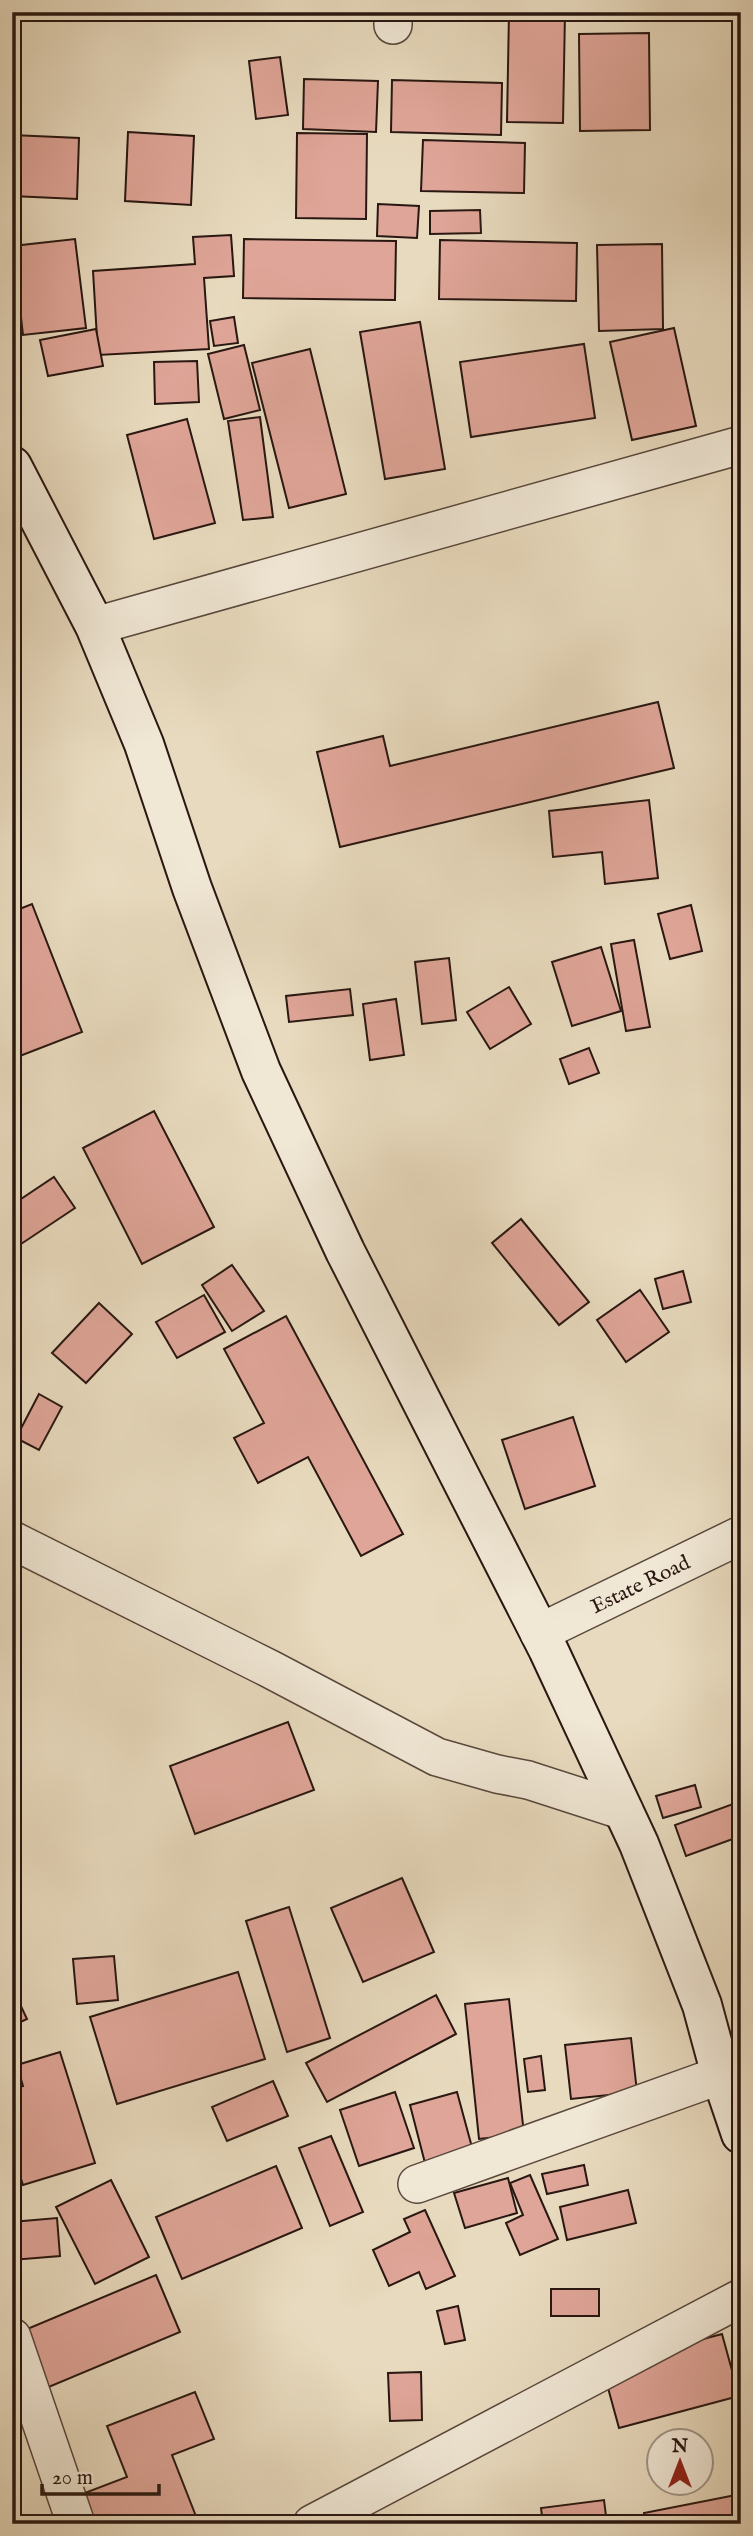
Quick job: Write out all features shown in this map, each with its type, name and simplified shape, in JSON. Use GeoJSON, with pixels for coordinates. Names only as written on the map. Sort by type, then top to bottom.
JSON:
{"type":"FeatureCollection","features":[{"type":"Feature","properties":{"kind":"street"},"geometry":{"type":"LineString","coordinates":[[95,626],[741,445]]}},
{"type":"Feature","properties":{"kind":"street"},"geometry":{"type":"LineString","coordinates":[[12,466],[95,626],[144,744],[192,888],[261,1071],[351,1263],[540,1633],[639,1844],[702,2005],[741,2134]]}},
{"type":"Feature","properties":{"kind":"street","name":"Estate Road"},"geometry":{"type":"LineString","coordinates":[[540,1633],[741,1535]]}},
{"type":"Feature","properties":{"kind":"street"},"geometry":{"type":"LineString","coordinates":[[12,1540],[270,1669],[437,1757],[528,1780],[624,1811]]}},
{"type":"Feature","properties":{"kind":"street"},"geometry":{"type":"LineString","coordinates":[[417,2184],[721,2075]]}},
{"type":"Feature","properties":{"kind":"street"},"geometry":{"type":"LineString","coordinates":[[312,2524],[741,2298]]}},
{"type":"Feature","properties":{"kind":"street"},"geometry":{"type":"LineString","coordinates":[[12,2337],[76,2524]]}},
{"type":"Feature","properties":{"kind":"building"},"geometry":{"type":"Polygon","coordinates":[[[509,12],[565,12],[563,123],[507,122],[509,12]]]}},
{"type":"Feature","properties":{"kind":"building"},"geometry":{"type":"Polygon","coordinates":[[[649,33],[650,130],[580,131],[579,34],[649,33]]]}},
{"type":"Feature","properties":{"kind":"building"},"geometry":{"type":"Polygon","coordinates":[[[280,57],[288,115],[256,119],[249,61],[280,57]]]}},
{"type":"Feature","properties":{"kind":"building"},"geometry":{"type":"Polygon","coordinates":[[[304,79],[378,81],[376,132],[303,129],[304,79]]]}},
{"type":"Feature","properties":{"kind":"building"},"geometry":{"type":"Polygon","coordinates":[[[392,80],[502,83],[501,135],[391,132],[392,80]]]}},
{"type":"Feature","properties":{"kind":"building"},"geometry":{"type":"Polygon","coordinates":[[[128,132],[194,136],[191,205],[125,201],[128,132]]]}},
{"type":"Feature","properties":{"kind":"building"},"geometry":{"type":"Polygon","coordinates":[[[297,133],[367,134],[366,219],[296,218],[297,133]]]}},
{"type":"Feature","properties":{"kind":"building"},"geometry":{"type":"Polygon","coordinates":[[[12,135],[79,138],[77,199],[12,196],[12,135]]]}},
{"type":"Feature","properties":{"kind":"building"},"geometry":{"type":"Polygon","coordinates":[[[423,140],[525,143],[524,193],[421,191],[423,140]]]}},
{"type":"Feature","properties":{"kind":"building"},"geometry":{"type":"Polygon","coordinates":[[[378,204],[419,206],[417,238],[377,236],[378,204]]]}},
{"type":"Feature","properties":{"kind":"building"},"geometry":{"type":"Polygon","coordinates":[[[480,210],[481,233],[430,234],[430,211],[480,210]]]}},
{"type":"Feature","properties":{"kind":"building"},"geometry":{"type":"Polygon","coordinates":[[[231,235],[234,276],[204,278],[209,349],[98,355],[93,271],[195,264],[193,237],[231,235]]]}},
{"type":"Feature","properties":{"kind":"building"},"geometry":{"type":"Polygon","coordinates":[[[75,239],[86,328],[23,335],[13,246],[75,239]]]}},
{"type":"Feature","properties":{"kind":"building"},"geometry":{"type":"Polygon","coordinates":[[[244,239],[396,241],[395,300],[243,298],[244,239]]]}},
{"type":"Feature","properties":{"kind":"building"},"geometry":{"type":"Polygon","coordinates":[[[440,240],[577,243],[576,301],[439,299],[440,240]]]}},
{"type":"Feature","properties":{"kind":"building"},"geometry":{"type":"Polygon","coordinates":[[[662,244],[663,329],[599,331],[597,245],[662,244]]]}},
{"type":"Feature","properties":{"kind":"building"},"geometry":{"type":"Polygon","coordinates":[[[234,317],[238,343],[214,346],[210,321],[234,317]]]}},
{"type":"Feature","properties":{"kind":"building"},"geometry":{"type":"Polygon","coordinates":[[[420,322],[445,469],[385,479],[360,332],[420,322]]]}},
{"type":"Feature","properties":{"kind":"building"},"geometry":{"type":"Polygon","coordinates":[[[674,328],[696,426],[632,440],[610,342],[674,328]]]}},
{"type":"Feature","properties":{"kind":"building"},"geometry":{"type":"Polygon","coordinates":[[[96,329],[103,366],[48,376],[40,340],[96,329]]]}},
{"type":"Feature","properties":{"kind":"building"},"geometry":{"type":"Polygon","coordinates":[[[584,344],[595,418],[471,437],[460,362],[584,344]]]}},
{"type":"Feature","properties":{"kind":"building"},"geometry":{"type":"Polygon","coordinates":[[[244,345],[260,410],[224,419],[208,354],[244,345]]]}},
{"type":"Feature","properties":{"kind":"building"},"geometry":{"type":"Polygon","coordinates":[[[310,349],[346,494],[289,508],[252,363],[310,349]]]}},
{"type":"Feature","properties":{"kind":"building"},"geometry":{"type":"Polygon","coordinates":[[[197,361],[199,402],[155,404],[154,362],[197,361]]]}},
{"type":"Feature","properties":{"kind":"building"},"geometry":{"type":"Polygon","coordinates":[[[260,417],[273,517],[243,520],[228,421],[260,417]]]}},
{"type":"Feature","properties":{"kind":"building"},"geometry":{"type":"Polygon","coordinates":[[[187,419],[215,523],[154,539],[127,435],[187,419]]]}},
{"type":"Feature","properties":{"kind":"building"},"geometry":{"type":"Polygon","coordinates":[[[658,702],[674,768],[340,847],[317,752],[383,736],[390,766],[658,702]]]}},
{"type":"Feature","properties":{"kind":"building"},"geometry":{"type":"Polygon","coordinates":[[[649,800],[658,878],[605,884],[602,852],[553,857],[549,811],[649,800]]]}},
{"type":"Feature","properties":{"kind":"building"},"geometry":{"type":"Polygon","coordinates":[[[32,904],[82,1032],[12,1059],[12,912],[32,904]]]}},
{"type":"Feature","properties":{"kind":"building"},"geometry":{"type":"Polygon","coordinates":[[[691,905],[702,951],[670,959],[658,914],[691,905]]]}},
{"type":"Feature","properties":{"kind":"building"},"geometry":{"type":"Polygon","coordinates":[[[634,940],[650,1027],[626,1031],[611,944],[634,940]]]}},
{"type":"Feature","properties":{"kind":"building"},"geometry":{"type":"Polygon","coordinates":[[[601,947],[621,1011],[572,1026],[552,962],[601,947]]]}},
{"type":"Feature","properties":{"kind":"building"},"geometry":{"type":"Polygon","coordinates":[[[449,958],[456,1020],[422,1024],[415,962],[449,958]]]}},
{"type":"Feature","properties":{"kind":"building"},"geometry":{"type":"Polygon","coordinates":[[[509,987],[531,1024],[490,1049],[467,1012],[509,987]]]}},
{"type":"Feature","properties":{"kind":"building"},"geometry":{"type":"Polygon","coordinates":[[[350,989],[353,1015],[289,1022],[286,996],[350,989]]]}},
{"type":"Feature","properties":{"kind":"building"},"geometry":{"type":"Polygon","coordinates":[[[396,999],[404,1055],[370,1060],[363,1004],[396,999]]]}},
{"type":"Feature","properties":{"kind":"building"},"geometry":{"type":"Polygon","coordinates":[[[589,1048],[599,1073],[569,1084],[560,1059],[589,1048]]]}},
{"type":"Feature","properties":{"kind":"building"},"geometry":{"type":"Polygon","coordinates":[[[154,1111],[214,1227],[142,1264],[83,1148],[154,1111]]]}},
{"type":"Feature","properties":{"kind":"building"},"geometry":{"type":"Polygon","coordinates":[[[54,1177],[75,1208],[12,1250],[12,1205],[54,1177]]]}},
{"type":"Feature","properties":{"kind":"building"},"geometry":{"type":"Polygon","coordinates":[[[521,1219],[589,1302],[559,1325],[492,1243],[521,1219]]]}},
{"type":"Feature","properties":{"kind":"building"},"geometry":{"type":"Polygon","coordinates":[[[232,1265],[264,1311],[232,1331],[202,1285],[232,1265]]]}},
{"type":"Feature","properties":{"kind":"building"},"geometry":{"type":"Polygon","coordinates":[[[683,1271],[691,1302],[663,1309],[655,1279],[683,1271]]]}},
{"type":"Feature","properties":{"kind":"building"},"geometry":{"type":"Polygon","coordinates":[[[640,1290],[669,1332],[626,1362],[597,1320],[640,1290]]]}},
{"type":"Feature","properties":{"kind":"building"},"geometry":{"type":"Polygon","coordinates":[[[204,1295],[225,1332],[177,1358],[156,1322],[204,1295]]]}},
{"type":"Feature","properties":{"kind":"building"},"geometry":{"type":"Polygon","coordinates":[[[99,1303],[132,1334],[86,1383],[52,1353],[99,1303]]]}},
{"type":"Feature","properties":{"kind":"building"},"geometry":{"type":"Polygon","coordinates":[[[286,1316],[403,1534],[361,1556],[308,1457],[258,1483],[234,1438],[264,1423],[224,1349],[286,1316]]]}},
{"type":"Feature","properties":{"kind":"building"},"geometry":{"type":"Polygon","coordinates":[[[39,1394],[62,1407],[39,1450],[16,1438],[39,1394]]]}},
{"type":"Feature","properties":{"kind":"building"},"geometry":{"type":"Polygon","coordinates":[[[573,1417],[595,1486],[525,1509],[502,1440],[573,1417]]]}},
{"type":"Feature","properties":{"kind":"building"},"geometry":{"type":"Polygon","coordinates":[[[288,1722],[314,1790],[195,1834],[170,1766],[288,1722]]]}},
{"type":"Feature","properties":{"kind":"building"},"geometry":{"type":"Polygon","coordinates":[[[695,1785],[701,1807],[663,1818],[656,1796],[695,1785]]]}},
{"type":"Feature","properties":{"kind":"building"},"geometry":{"type":"Polygon","coordinates":[[[733,1804],[741,1826],[741,1836],[686,1856],[675,1825],[733,1804]]]}},
{"type":"Feature","properties":{"kind":"building"},"geometry":{"type":"Polygon","coordinates":[[[402,1878],[434,1952],[363,1982],[331,1908],[402,1878]]]}},
{"type":"Feature","properties":{"kind":"building"},"geometry":{"type":"Polygon","coordinates":[[[289,1907],[330,2038],[287,2052],[246,1921],[289,1907]]]}},
{"type":"Feature","properties":{"kind":"building"},"geometry":{"type":"Polygon","coordinates":[[[114,1956],[118,2000],[77,2004],[73,1959],[114,1956]]]}},
{"type":"Feature","properties":{"kind":"building"},"geometry":{"type":"Polygon","coordinates":[[[238,1972],[265,2059],[117,2104],[90,2017],[238,1972]]]}},
{"type":"Feature","properties":{"kind":"building"},"geometry":{"type":"Polygon","coordinates":[[[12,1987],[27,2019],[12,2026],[12,1987]]]}},
{"type":"Feature","properties":{"kind":"building"},"geometry":{"type":"Polygon","coordinates":[[[436,1995],[456,2034],[327,2102],[306,2063],[436,1995]]]}},
{"type":"Feature","properties":{"kind":"building"},"geometry":{"type":"Polygon","coordinates":[[[509,1999],[524,2134],[479,2139],[465,2004],[509,1999]]]}},
{"type":"Feature","properties":{"kind":"building"},"geometry":{"type":"Polygon","coordinates":[[[631,2038],[637,2092],[571,2099],[565,2045],[631,2038]]]}},
{"type":"Feature","properties":{"kind":"building"},"geometry":{"type":"Polygon","coordinates":[[[60,2052],[95,2163],[23,2185],[12,2151],[12,2089],[23,2086],[17,2065],[60,2052]]]}},
{"type":"Feature","properties":{"kind":"building"},"geometry":{"type":"Polygon","coordinates":[[[541,2056],[545,2090],[528,2092],[524,2059],[541,2056]]]}},
{"type":"Feature","properties":{"kind":"building"},"geometry":{"type":"Polygon","coordinates":[[[273,2081],[288,2116],[227,2141],[212,2107],[273,2081]]]}},
{"type":"Feature","properties":{"kind":"building"},"geometry":{"type":"Polygon","coordinates":[[[395,2092],[414,2148],[359,2166],[340,2110],[395,2092]]]}},
{"type":"Feature","properties":{"kind":"building"},"geometry":{"type":"Polygon","coordinates":[[[457,2092],[473,2151],[425,2163],[410,2105],[457,2092]]]}},
{"type":"Feature","properties":{"kind":"building"},"geometry":{"type":"Polygon","coordinates":[[[331,2136],[363,2212],[330,2226],[299,2148],[331,2136]]]}},
{"type":"Feature","properties":{"kind":"building"},"geometry":{"type":"Polygon","coordinates":[[[584,2165],[588,2185],[547,2194],[542,2174],[584,2165]]]}},
{"type":"Feature","properties":{"kind":"building"},"geometry":{"type":"Polygon","coordinates":[[[276,2166],[302,2228],[182,2279],[156,2217],[276,2166]]]}},
{"type":"Feature","properties":{"kind":"building"},"geometry":{"type":"Polygon","coordinates":[[[530,2175],[558,2239],[520,2255],[506,2223],[523,2215],[510,2183],[530,2175]]]}},
{"type":"Feature","properties":{"kind":"building"},"geometry":{"type":"Polygon","coordinates":[[[508,2178],[517,2213],[465,2228],[454,2193],[508,2178]]]}},
{"type":"Feature","properties":{"kind":"building"},"geometry":{"type":"Polygon","coordinates":[[[111,2180],[149,2257],[95,2284],[56,2207],[111,2180]]]}},
{"type":"Feature","properties":{"kind":"building"},"geometry":{"type":"Polygon","coordinates":[[[628,2190],[636,2223],[567,2240],[560,2207],[628,2190]]]}},
{"type":"Feature","properties":{"kind":"building"},"geometry":{"type":"Polygon","coordinates":[[[425,2210],[455,2276],[426,2289],[419,2272],[389,2286],[373,2250],[410,2232],[404,2219],[425,2210]]]}},
{"type":"Feature","properties":{"kind":"building"},"geometry":{"type":"Polygon","coordinates":[[[57,2218],[60,2256],[12,2260],[12,2222],[57,2218]]]}},
{"type":"Feature","properties":{"kind":"building"},"geometry":{"type":"Polygon","coordinates":[[[156,2275],[180,2332],[44,2389],[20,2332],[156,2275]]]}},
{"type":"Feature","properties":{"kind":"building"},"geometry":{"type":"Polygon","coordinates":[[[551,2289],[599,2289],[599,2316],[551,2316],[551,2289]]]}},
{"type":"Feature","properties":{"kind":"building"},"geometry":{"type":"Polygon","coordinates":[[[458,2306],[465,2340],[445,2344],[437,2311],[458,2306]]]}},
{"type":"Feature","properties":{"kind":"building"},"geometry":{"type":"Polygon","coordinates":[[[722,2334],[739,2396],[619,2428],[602,2366],[722,2334]]]}},
{"type":"Feature","properties":{"kind":"building"},"geometry":{"type":"Polygon","coordinates":[[[421,2372],[422,2420],[390,2421],[388,2373],[421,2372]]]}},
{"type":"Feature","properties":{"kind":"building"},"geometry":{"type":"Polygon","coordinates":[[[195,2392],[214,2439],[172,2455],[199,2524],[94,2524],[82,2494],[127,2477],[107,2426],[195,2392]]]}},
{"type":"Feature","properties":{"kind":"building"},"geometry":{"type":"Polygon","coordinates":[[[741,2494],[741,2524],[646,2524],[644,2513],[741,2494]]]}},
{"type":"Feature","properties":{"kind":"building"},"geometry":{"type":"Polygon","coordinates":[[[604,2500],[607,2524],[543,2524],[541,2508],[604,2500]]]}}]}
